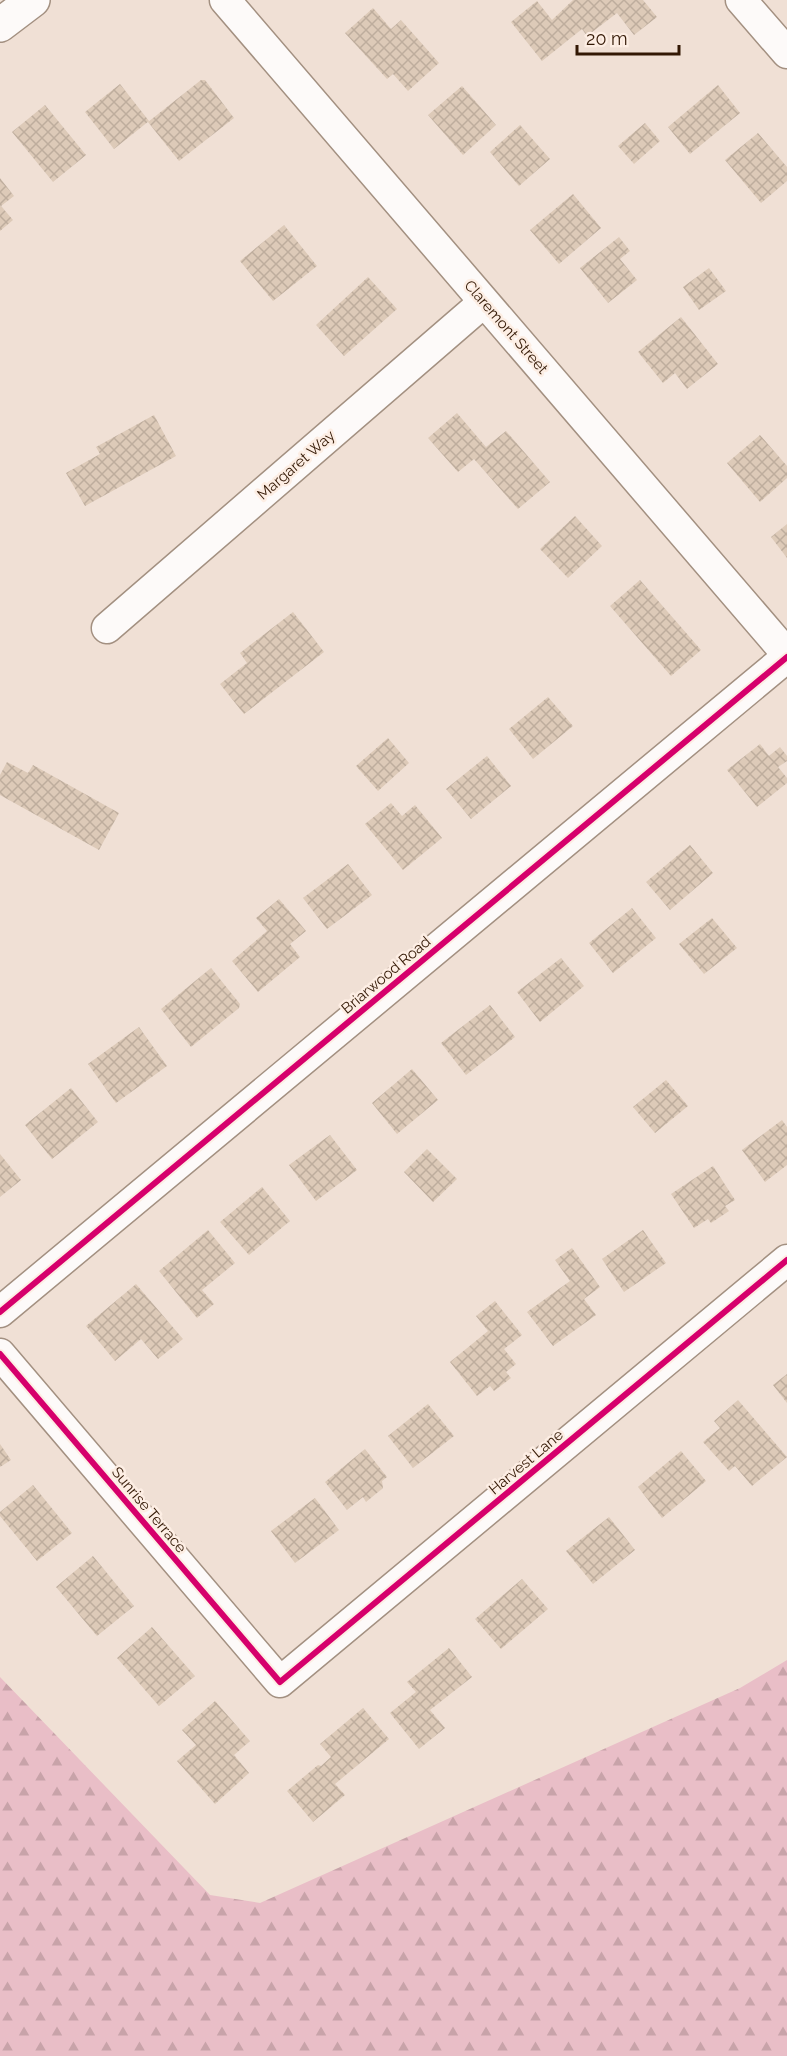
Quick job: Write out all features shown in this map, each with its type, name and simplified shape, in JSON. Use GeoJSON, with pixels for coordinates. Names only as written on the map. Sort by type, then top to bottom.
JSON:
{"type":"FeatureCollection","features":[{"type":"Feature","properties":{"kind":"main road"},"geometry":{"type":"LineString","coordinates":[[0,25],[33,0]]}},
{"type":"Feature","properties":{"kind":"street","name":"Claremont Street"},"geometry":{"type":"LineString","coordinates":[[225,0],[787,655]]}},
{"type":"Feature","properties":{"kind":"street"},"geometry":{"type":"LineString","coordinates":[[741,0],[787,53]]}},
{"type":"Feature","properties":{"kind":"street","name":"Margaret Way"},"geometry":{"type":"LineString","coordinates":[[107,628],[484,302]]}},
{"type":"Feature","properties":{"kind":"street","name":"Briarwood Road"},"geometry":{"type":"LineString","coordinates":[[0,1312],[787,655]]}},
{"type":"Feature","properties":{"kind":"street","name":"Harvest Lane"},"geometry":{"type":"LineString","coordinates":[[280,1682],[787,1260]]}},
{"type":"Feature","properties":{"kind":"street","name":"Sunrise Terrace"},"geometry":{"type":"LineString","coordinates":[[0,1354],[280,1682]]}},
{"type":"Feature","properties":{"kind":"green space"},"geometry":{"type":"Polygon","coordinates":[[[787,1660],[787,2056],[0,2056],[0,1677],[210,1895],[260,1903],[740,1688],[787,1660]]]}},
{"type":"Feature","properties":{"kind":"building"},"geometry":{"type":"Polygon","coordinates":[[[573,0],[643,0],[657,17],[634,35],[617,13],[587,36],[582,29],[542,61],[511,22],[537,1],[552,20],[573,0]]]}},
{"type":"Feature","properties":{"kind":"building"},"geometry":{"type":"Polygon","coordinates":[[[373,8],[391,29],[401,20],[439,63],[408,91],[393,74],[387,79],[345,33],[373,8]]]}},
{"type":"Feature","properties":{"kind":"building"},"geometry":{"type":"Polygon","coordinates":[[[201,80],[205,80],[234,118],[179,161],[148,122],[201,80]]]}},
{"type":"Feature","properties":{"kind":"building"},"geometry":{"type":"Polygon","coordinates":[[[120,84],[149,121],[114,149],[85,112],[120,84]]]}},
{"type":"Feature","properties":{"kind":"building"},"geometry":{"type":"Polygon","coordinates":[[[718,85],[740,113],[690,154],[668,127],[718,85]]]}},
{"type":"Feature","properties":{"kind":"building"},"geometry":{"type":"Polygon","coordinates":[[[462,86],[496,125],[463,155],[428,115],[462,86]]]}},
{"type":"Feature","properties":{"kind":"building"},"geometry":{"type":"Polygon","coordinates":[[[45,105],[86,155],[53,182],[12,132],[45,105]]]}},
{"type":"Feature","properties":{"kind":"building"},"geometry":{"type":"Polygon","coordinates":[[[645,123],[660,141],[634,164],[618,146],[645,123]]]}},
{"type":"Feature","properties":{"kind":"building"},"geometry":{"type":"Polygon","coordinates":[[[520,125],[550,159],[519,186],[490,152],[520,125]]]}},
{"type":"Feature","properties":{"kind":"building"},"geometry":{"type":"Polygon","coordinates":[[[758,133],[787,167],[787,181],[761,203],[725,160],[758,133]]]}},
{"type":"Feature","properties":{"kind":"building"},"geometry":{"type":"Polygon","coordinates":[[[0,178],[14,196],[1,206],[13,220],[0,231],[0,178]]]}},
{"type":"Feature","properties":{"kind":"building"},"geometry":{"type":"Polygon","coordinates":[[[573,194],[601,228],[559,264],[530,230],[573,194]]]}},
{"type":"Feature","properties":{"kind":"building"},"geometry":{"type":"Polygon","coordinates":[[[284,225],[317,266],[273,301],[240,261],[284,225]]]}},
{"type":"Feature","properties":{"kind":"building"},"geometry":{"type":"Polygon","coordinates":[[[619,237],[630,251],[620,259],[637,280],[608,303],[580,268],[619,237]]]}},
{"type":"Feature","properties":{"kind":"building"},"geometry":{"type":"Polygon","coordinates":[[[709,268],[726,291],[699,310],[683,287],[709,268]]]}},
{"type":"Feature","properties":{"kind":"building"},"geometry":{"type":"Polygon","coordinates":[[[368,277],[397,309],[344,356],[316,325],[368,277]]]}},
{"type":"Feature","properties":{"kind":"building"},"geometry":{"type":"Polygon","coordinates":[[[681,317],[718,364],[687,389],[675,373],[663,383],[638,352],[681,317]]]}},
{"type":"Feature","properties":{"kind":"building"},"geometry":{"type":"Polygon","coordinates":[[[457,413],[486,447],[506,431],[550,482],[518,509],[474,459],[458,472],[428,438],[457,413]]]}},
{"type":"Feature","properties":{"kind":"building"},"geometry":{"type":"Polygon","coordinates":[[[154,415],[176,456],[85,506],[66,473],[100,454],[96,447],[154,415]]]}},
{"type":"Feature","properties":{"kind":"building"},"geometry":{"type":"Polygon","coordinates":[[[760,435],[787,466],[787,478],[760,502],[727,463],[760,435]]]}},
{"type":"Feature","properties":{"kind":"building"},"geometry":{"type":"Polygon","coordinates":[[[575,516],[602,546],[568,578],[540,549],[575,516]]]}},
{"type":"Feature","properties":{"kind":"building"},"geometry":{"type":"Polygon","coordinates":[[[787,524],[787,558],[771,537],[787,524]]]}},
{"type":"Feature","properties":{"kind":"building"},"geometry":{"type":"Polygon","coordinates":[[[640,580],[701,650],[671,676],[610,606],[640,580]]]}},
{"type":"Feature","properties":{"kind":"building"},"geometry":{"type":"Polygon","coordinates":[[[293,612],[324,652],[244,714],[220,684],[247,663],[240,653],[293,612]]]}},
{"type":"Feature","properties":{"kind":"building"},"geometry":{"type":"Polygon","coordinates":[[[548,697],[573,726],[533,759],[509,729],[548,697]]]}},
{"type":"Feature","properties":{"kind":"building"},"geometry":{"type":"Polygon","coordinates":[[[388,738],[409,763],[378,791],[356,766],[388,738]]]}},
{"type":"Feature","properties":{"kind":"building"},"geometry":{"type":"Polygon","coordinates":[[[760,744],[769,756],[780,747],[787,756],[787,761],[778,767],[787,778],[787,783],[757,807],[727,770],[760,744]]]}},
{"type":"Feature","properties":{"kind":"building"},"geometry":{"type":"Polygon","coordinates":[[[487,756],[511,786],[471,819],[446,789],[487,756]]]}},
{"type":"Feature","properties":{"kind":"building"},"geometry":{"type":"Polygon","coordinates":[[[7,762],[28,773],[33,765],[119,813],[99,850],[0,795],[0,775],[7,762]]]}},
{"type":"Feature","properties":{"kind":"building"},"geometry":{"type":"Polygon","coordinates":[[[391,803],[402,816],[415,805],[442,838],[403,870],[365,824],[391,803]]]}},
{"type":"Feature","properties":{"kind":"building"},"geometry":{"type":"Polygon","coordinates":[[[690,845],[713,873],[670,910],[646,882],[690,845]]]}},
{"type":"Feature","properties":{"kind":"building"},"geometry":{"type":"Polygon","coordinates":[[[348,864],[372,895],[327,929],[303,898],[348,864]]]}},
{"type":"Feature","properties":{"kind":"building"},"geometry":{"type":"Polygon","coordinates":[[[279,899],[306,931],[290,944],[300,957],[258,992],[232,961],[267,931],[256,918],[279,899]]]}},
{"type":"Feature","properties":{"kind":"building"},"geometry":{"type":"Polygon","coordinates":[[[632,908],[656,938],[613,973],[589,943],[632,908]]]}},
{"type":"Feature","properties":{"kind":"building"},"geometry":{"type":"Polygon","coordinates":[[[712,918],[737,948],[704,974],[679,944],[712,918]]]}},
{"type":"Feature","properties":{"kind":"building"},"geometry":{"type":"Polygon","coordinates":[[[561,958],[584,986],[540,1022],[517,992],[561,958]]]}},
{"type":"Feature","properties":{"kind":"building"},"geometry":{"type":"Polygon","coordinates":[[[211,968],[240,1004],[239,1008],[191,1047],[161,1009],[211,968]]]}},
{"type":"Feature","properties":{"kind":"building"},"geometry":{"type":"Polygon","coordinates":[[[490,1005],[515,1037],[466,1075],[441,1043],[490,1005]]]}},
{"type":"Feature","properties":{"kind":"building"},"geometry":{"type":"Polygon","coordinates":[[[139,1027],[167,1066],[116,1103],[88,1064],[139,1027]]]}},
{"type":"Feature","properties":{"kind":"building"},"geometry":{"type":"Polygon","coordinates":[[[412,1069],[438,1100],[397,1134],[372,1103],[412,1069]]]}},
{"type":"Feature","properties":{"kind":"building"},"geometry":{"type":"Polygon","coordinates":[[[666,1080],[688,1106],[655,1133],[633,1107],[666,1080]]]}},
{"type":"Feature","properties":{"kind":"building"},"geometry":{"type":"Polygon","coordinates":[[[71,1088],[98,1122],[52,1159],[25,1125],[71,1088]]]}},
{"type":"Feature","properties":{"kind":"building"},"geometry":{"type":"Polygon","coordinates":[[[782,1120],[787,1127],[787,1165],[765,1182],[742,1150],[782,1120]]]}},
{"type":"Feature","properties":{"kind":"building"},"geometry":{"type":"Polygon","coordinates":[[[330,1135],[357,1170],[316,1201],[289,1165],[330,1135]]]}},
{"type":"Feature","properties":{"kind":"building"},"geometry":{"type":"Polygon","coordinates":[[[427,1149],[457,1179],[433,1202],[404,1172],[427,1149]]]}},
{"type":"Feature","properties":{"kind":"building"},"geometry":{"type":"Polygon","coordinates":[[[0,1154],[21,1180],[0,1197],[0,1154]]]}},
{"type":"Feature","properties":{"kind":"building"},"geometry":{"type":"Polygon","coordinates":[[[713,1166],[735,1200],[725,1206],[729,1211],[711,1223],[708,1219],[694,1228],[671,1194],[713,1166]]]}},
{"type":"Feature","properties":{"kind":"building"},"geometry":{"type":"Polygon","coordinates":[[[262,1187],[290,1221],[249,1255],[220,1222],[262,1187]]]}},
{"type":"Feature","properties":{"kind":"building"},"geometry":{"type":"Polygon","coordinates":[[[208,1230],[235,1263],[202,1290],[214,1304],[197,1318],[159,1271],[208,1230]]]}},
{"type":"Feature","properties":{"kind":"building"},"geometry":{"type":"Polygon","coordinates":[[[643,1230],[666,1263],[624,1292],[602,1259],[643,1230]]]}},
{"type":"Feature","properties":{"kind":"building"},"geometry":{"type":"Polygon","coordinates":[[[572,1248],[600,1287],[584,1299],[596,1315],[553,1346],[527,1312],[570,1281],[555,1260],[572,1248]]]}},
{"type":"Feature","properties":{"kind":"building"},"geometry":{"type":"Polygon","coordinates":[[[136,1284],[183,1339],[158,1359],[141,1339],[115,1361],[86,1326],[136,1284]]]}},
{"type":"Feature","properties":{"kind":"building"},"geometry":{"type":"Polygon","coordinates":[[[495,1301],[522,1335],[504,1349],[516,1364],[506,1372],[511,1378],[494,1391],[490,1386],[477,1396],[450,1362],[488,1331],[476,1316],[495,1301]]]}},
{"type":"Feature","properties":{"kind":"building"},"geometry":{"type":"Polygon","coordinates":[[[787,1374],[787,1403],[773,1385],[787,1374]]]}},
{"type":"Feature","properties":{"kind":"building"},"geometry":{"type":"Polygon","coordinates":[[[738,1400],[787,1457],[752,1486],[735,1466],[729,1471],[703,1442],[720,1428],[714,1421],[738,1400]]]}},
{"type":"Feature","properties":{"kind":"building"},"geometry":{"type":"Polygon","coordinates":[[[428,1404],[454,1436],[413,1468],[388,1436],[428,1404]]]}},
{"type":"Feature","properties":{"kind":"building"},"geometry":{"type":"Polygon","coordinates":[[[0,1444],[11,1460],[0,1467],[0,1444]]]}},
{"type":"Feature","properties":{"kind":"building"},"geometry":{"type":"Polygon","coordinates":[[[365,1449],[387,1477],[382,1481],[383,1488],[366,1502],[363,1497],[347,1510],[325,1482],[365,1449]]]}},
{"type":"Feature","properties":{"kind":"building"},"geometry":{"type":"Polygon","coordinates":[[[681,1451],[706,1481],[662,1518],[638,1487],[681,1451]]]}},
{"type":"Feature","properties":{"kind":"building"},"geometry":{"type":"Polygon","coordinates":[[[33,1485],[72,1533],[37,1561],[0,1516],[0,1512],[33,1485]]]}},
{"type":"Feature","properties":{"kind":"building"},"geometry":{"type":"Polygon","coordinates":[[[315,1498],[339,1530],[295,1563],[271,1531],[315,1498]]]}},
{"type":"Feature","properties":{"kind":"building"},"geometry":{"type":"Polygon","coordinates":[[[609,1517],[635,1550],[593,1584],[566,1551],[609,1517]]]}},
{"type":"Feature","properties":{"kind":"building"},"geometry":{"type":"Polygon","coordinates":[[[93,1556],[134,1606],[97,1636],[56,1587],[93,1556]]]}},
{"type":"Feature","properties":{"kind":"building"},"geometry":{"type":"Polygon","coordinates":[[[522,1579],[548,1609],[501,1649],[475,1619],[522,1579]]]}},
{"type":"Feature","properties":{"kind":"building"},"geometry":{"type":"Polygon","coordinates":[[[152,1627],[195,1676],[159,1706],[117,1658],[152,1627]]]}},
{"type":"Feature","properties":{"kind":"building"},"geometry":{"type":"Polygon","coordinates":[[[449,1648],[472,1677],[430,1710],[445,1728],[419,1749],[390,1713],[416,1692],[407,1682],[449,1648]]]}},
{"type":"Feature","properties":{"kind":"building"},"geometry":{"type":"Polygon","coordinates":[[[215,1701],[250,1741],[234,1755],[249,1773],[215,1804],[177,1761],[196,1745],[182,1730],[215,1701]]]}},
{"type":"Feature","properties":{"kind":"building"},"geometry":{"type":"Polygon","coordinates":[[[363,1708],[389,1739],[335,1784],[345,1795],[313,1822],[287,1791],[331,1757],[320,1744],[363,1708]]]}},
{"type":"Feature","properties":{"kind":"cycle path"},"geometry":{"type":"LineString","coordinates":[[0,1312],[787,657]]}},
{"type":"Feature","properties":{"kind":"cycle path"},"geometry":{"type":"LineString","coordinates":[[0,1354],[280,1682],[787,1260]]}}]}
